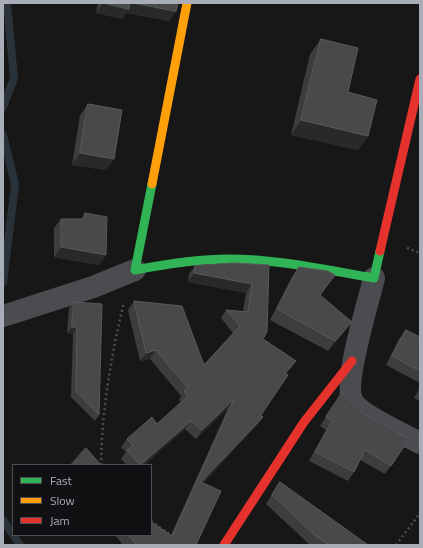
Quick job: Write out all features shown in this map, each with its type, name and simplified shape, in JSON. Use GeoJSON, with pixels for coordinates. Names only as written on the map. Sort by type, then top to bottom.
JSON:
{"type":"FeatureCollection","features":[{"type":"Feature","properties":{"kind":"street"},"geometry":{"type":"LineString","coordinates":[[135,270],[187,3]]}},
{"type":"Feature","properties":{"kind":"street"},"geometry":{"type":"LineString","coordinates":[[420,79],[374,278],[352,361],[349,388],[350,396],[358,407],[420,443]]}},
{"type":"Feature","properties":{"kind":"street"},"geometry":{"type":"LineString","coordinates":[[3,316],[93,287],[135,270],[169,264],[230,260],[285,264],[374,278]]}},
{"type":"Feature","properties":{"kind":"street"},"geometry":{"type":"LineString","coordinates":[[224,545],[304,422],[352,361]]}},
{"type":"Feature","properties":{"kind":"path"},"geometry":{"type":"LineString","coordinates":[[101,464],[102,421],[112,353],[125,296],[135,270]]}},
{"type":"Feature","properties":{"kind":"path"},"geometry":{"type":"LineString","coordinates":[[396,545],[420,513]]}},
{"type":"Feature","properties":{"kind":"path"},"geometry":{"type":"LineString","coordinates":[[152,522],[178,539]]}},
{"type":"Feature","properties":{"kind":"building"},"geometry":{"type":"Polygon","coordinates":[[[104,3],[130,3],[129,9],[104,3]]]}},
{"type":"Feature","properties":{"kind":"building"},"geometry":{"type":"Polygon","coordinates":[[[134,3],[178,3],[176,11],[134,3]]]}},
{"type":"Feature","properties":{"kind":"building"},"geometry":{"type":"Polygon","coordinates":[[[321,39],[358,48],[348,92],[377,100],[368,136],[301,120],[321,39]]]}},
{"type":"Feature","properties":{"kind":"building"},"geometry":{"type":"Polygon","coordinates":[[[88,104],[122,110],[114,159],[80,153],[88,104]]]}},
{"type":"Feature","properties":{"kind":"building"},"geometry":{"type":"Polygon","coordinates":[[[85,213],[107,217],[106,255],[61,247],[61,219],[84,219],[85,213]]]}},
{"type":"Feature","properties":{"kind":"building"},"geometry":{"type":"Polygon","coordinates":[[[235,263],[269,265],[267,332],[263,339],[296,361],[285,373],[288,375],[261,415],[263,417],[201,482],[221,491],[196,545],[138,545],[129,536],[152,536],[152,523],[172,536],[234,399],[202,430],[191,421],[141,464],[139,464],[127,450],[133,445],[127,439],[152,417],[157,424],[188,396],[184,391],[188,388],[156,350],[146,353],[134,301],[182,306],[204,365],[240,326],[226,310],[248,312],[252,284],[194,273],[195,266],[235,263]]]}},
{"type":"Feature","properties":{"kind":"building"},"geometry":{"type":"Polygon","coordinates":[[[299,267],[328,271],[335,275],[320,295],[352,322],[335,341],[277,309],[299,267]]]}},
{"type":"Feature","properties":{"kind":"building"},"geometry":{"type":"Polygon","coordinates":[[[74,302],[102,304],[99,415],[76,391],[77,328],[72,327],[74,302]]]}},
{"type":"Feature","properties":{"kind":"building"},"geometry":{"type":"Polygon","coordinates":[[[406,330],[420,337],[420,371],[392,356],[406,330]]]}},
{"type":"Feature","properties":{"kind":"building"},"geometry":{"type":"Polygon","coordinates":[[[342,393],[364,414],[409,439],[391,466],[365,450],[354,472],[315,452],[332,421],[326,417],[342,393]]]}},
{"type":"Feature","properties":{"kind":"building"},"geometry":{"type":"Polygon","coordinates":[[[86,448],[100,464],[72,464],[86,448]]]}},
{"type":"Feature","properties":{"kind":"building"},"geometry":{"type":"Polygon","coordinates":[[[280,482],[368,545],[330,545],[317,537],[272,495],[280,482]]]}},
{"type":"Feature","properties":{"kind":"waterway"},"geometry":{"type":"LineString","coordinates":[[3,107],[14,78],[7,3]]}},
{"type":"Feature","properties":{"kind":"waterway"},"geometry":{"type":"LineString","coordinates":[[3,135],[15,184],[3,283]]}},
{"type":"Feature","properties":{"kind":"waterway"},"geometry":{"type":"LineString","coordinates":[[3,520],[12,533]]}},
{"type":"Feature","properties":{"kind":"waterway"},"geometry":{"type":"LineString","coordinates":[[14,536],[20,545]]}},
{"type":"Feature","properties":{"kind":"traffic: fast"},"geometry":{"type":"LineString","coordinates":[[152,184],[135,270],[193,261],[247,259],[302,266],[374,278],[380,251]]}},
{"type":"Feature","properties":{"kind":"traffic: slow"},"geometry":{"type":"LineString","coordinates":[[152,184],[187,3]]}},
{"type":"Feature","properties":{"kind":"traffic: jam"},"geometry":{"type":"LineString","coordinates":[[380,251],[420,79]]}},
{"type":"Feature","properties":{"kind":"traffic: jam"},"geometry":{"type":"LineString","coordinates":[[224,545],[304,422],[352,361]]}}]}
